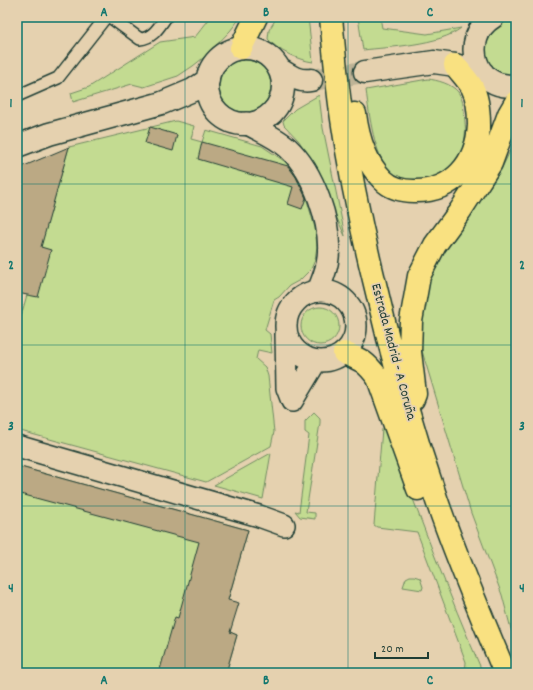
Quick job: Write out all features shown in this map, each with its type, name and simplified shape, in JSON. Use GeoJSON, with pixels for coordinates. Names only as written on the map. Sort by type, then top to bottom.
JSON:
{"type":"FeatureCollection","features":[{"type":"Feature","properties":{"kind":"highway"},"geometry":{"type":"LineString","coordinates":[[241,48],[256,17]]}},
{"type":"Feature","properties":{"kind":"highway","name":"Estrada Madrid - A Coruña"},"geometry":{"type":"LineString","coordinates":[[331,17],[334,57],[342,119],[357,209],[386,334],[408,413],[437,501],[472,593],[505,673]]}},
{"type":"Feature","properties":{"kind":"highway"},"geometry":{"type":"LineString","coordinates":[[334,57],[353,95],[357,130],[364,153],[374,170],[384,181],[394,187],[408,191],[423,192],[437,189],[450,182],[462,171],[471,159],[478,133],[479,114],[472,87],[444,63]]}},
{"type":"Feature","properties":{"kind":"highway"},"geometry":{"type":"LineString","coordinates":[[408,413],[415,394],[410,352],[410,320],[419,276],[435,245],[460,211],[491,163],[509,114],[516,102]]}},
{"type":"Feature","properties":{"kind":"highway"},"geometry":{"type":"LineString","coordinates":[[344,353],[358,358],[367,364],[378,378],[415,481],[455,584],[472,593]]}},
{"type":"Feature","properties":{"kind":"street"},"geometry":{"type":"LineString","coordinates":[[493,17],[480,29],[475,39],[473,51],[476,63],[483,73],[491,80],[501,85],[516,85]]}},
{"type":"Feature","properties":{"kind":"street"},"geometry":{"type":"LineString","coordinates":[[444,63],[475,39]]}},
{"type":"Feature","properties":{"kind":"street"},"geometry":{"type":"LineString","coordinates":[[279,69],[292,78],[308,80],[288,92],[273,112],[256,122],[235,122],[225,118],[217,111],[211,101],[208,91],[208,80],[212,68],[219,58],[230,51],[241,48],[253,48],[264,52],[273,60],[279,69],[283,80],[283,92],[279,103]]}},
{"type":"Feature","properties":{"kind":"street"},"geometry":{"type":"LineString","coordinates":[[365,72],[444,63],[483,73]]}},
{"type":"Feature","properties":{"kind":"street"},"geometry":{"type":"LineString","coordinates":[[17,146],[49,134],[162,103],[192,90],[208,80]]}},
{"type":"Feature","properties":{"kind":"street"},"geometry":{"type":"LineString","coordinates":[[162,103],[193,103],[217,111]]}},
{"type":"Feature","properties":{"kind":"street"},"geometry":{"type":"LineString","coordinates":[[246,123],[280,142],[288,149],[304,168],[320,201],[325,219],[328,245],[326,268],[318,291]]}},
{"type":"Feature","properties":{"kind":"street"},"geometry":{"type":"LineString","coordinates":[[286,332],[289,342],[296,352],[305,358],[316,361],[331,360],[344,353],[351,344],[355,334],[356,323],[348,303],[339,296],[329,292],[318,291],[307,293],[297,300],[290,309],[286,320],[286,332],[287,388],[292,401],[316,361]]}},
{"type":"Feature","properties":{"kind":"street"},"geometry":{"type":"LineString","coordinates":[[17,446],[259,516],[284,525]]}},
{"type":"Feature","properties":{"kind":"lane"},"geometry":{"type":"LineString","coordinates":[[17,96],[58,78],[106,17]]}},
{"type":"Feature","properties":{"kind":"lane"},"geometry":{"type":"LineString","coordinates":[[110,17],[140,39],[145,39],[153,34],[166,17]]}},
{"type":"Feature","properties":{"kind":"green space"},"geometry":{"type":"Polygon","coordinates":[[[211,17],[241,17],[207,55],[178,76],[144,87],[132,84],[73,102],[71,93],[89,87],[160,42],[195,37],[211,17]]]}},
{"type":"Feature","properties":{"kind":"green space"},"geometry":{"type":"Polygon","coordinates":[[[277,17],[308,17],[313,62],[289,54],[277,47],[268,39],[269,30],[277,17]]]}},
{"type":"Feature","properties":{"kind":"green space"},"geometry":{"type":"Polygon","coordinates":[[[358,17],[380,17],[382,28],[427,34],[461,28],[452,34],[428,42],[363,50],[358,17]]]}},
{"type":"Feature","properties":{"kind":"green space"},"geometry":{"type":"Polygon","coordinates":[[[505,22],[516,22],[516,78],[495,73],[485,58],[485,40],[496,26],[505,22]]]}},
{"type":"Feature","properties":{"kind":"green space"},"geometry":{"type":"Polygon","coordinates":[[[240,60],[250,60],[264,67],[271,81],[271,91],[264,105],[250,112],[240,112],[230,108],[223,101],[219,91],[219,81],[223,71],[230,64],[240,60]]]}},
{"type":"Feature","properties":{"kind":"green space"},"geometry":{"type":"Polygon","coordinates":[[[428,79],[440,81],[448,85],[455,89],[460,95],[465,122],[464,143],[461,153],[450,169],[442,175],[432,179],[413,180],[391,175],[376,145],[366,90],[428,79]]]}},
{"type":"Feature","properties":{"kind":"green space"},"geometry":{"type":"Polygon","coordinates":[[[319,95],[323,128],[345,236],[310,159],[299,141],[284,125],[283,121],[295,109],[319,95]]]}},
{"type":"Feature","properties":{"kind":"green space"},"geometry":{"type":"Polygon","coordinates":[[[176,121],[194,126],[191,139],[202,142],[206,130],[262,146],[293,167],[306,197],[315,228],[317,246],[315,260],[311,269],[300,280],[289,286],[279,297],[274,300],[265,330],[270,334],[272,353],[258,350],[256,359],[265,367],[268,376],[274,432],[271,446],[206,482],[17,430],[17,330],[69,147],[176,121]]]}},
{"type":"Feature","properties":{"kind":"green space"},"geometry":{"type":"Polygon","coordinates":[[[516,149],[516,638],[511,629],[502,595],[471,513],[419,341],[426,295],[433,265],[447,238],[480,201],[501,170],[510,151],[516,149]]]}},
{"type":"Feature","properties":{"kind":"green space"},"geometry":{"type":"Polygon","coordinates":[[[320,307],[330,310],[336,316],[339,326],[336,336],[330,342],[320,345],[310,342],[304,336],[301,326],[304,316],[310,310],[320,307]]]}},
{"type":"Feature","properties":{"kind":"green space"},"geometry":{"type":"Polygon","coordinates":[[[314,412],[320,418],[320,423],[306,512],[315,513],[315,519],[300,517],[295,511],[299,512],[309,435],[305,432],[305,421],[314,412]]]}},
{"type":"Feature","properties":{"kind":"green space"},"geometry":{"type":"Polygon","coordinates":[[[382,429],[388,430],[433,552],[483,673],[465,673],[466,662],[417,532],[377,527],[374,525],[382,429]]]}},
{"type":"Feature","properties":{"kind":"green space"},"geometry":{"type":"Polygon","coordinates":[[[271,453],[263,499],[214,485],[271,453]]]}},
{"type":"Feature","properties":{"kind":"green space"},"geometry":{"type":"Polygon","coordinates":[[[17,466],[248,530],[228,600],[230,632],[237,635],[226,673],[17,673],[17,466]]]}},
{"type":"Feature","properties":{"kind":"green space"},"geometry":{"type":"Polygon","coordinates":[[[410,576],[420,578],[423,587],[422,590],[403,587],[406,578],[410,576]]]}},
{"type":"Feature","properties":{"kind":"building"},"geometry":{"type":"Polygon","coordinates":[[[150,127],[177,135],[173,151],[145,143],[150,127]]]}},
{"type":"Feature","properties":{"kind":"building"},"geometry":{"type":"Polygon","coordinates":[[[202,142],[288,166],[296,177],[306,198],[302,209],[288,204],[293,187],[198,159],[202,142]]]}},
{"type":"Feature","properties":{"kind":"building"},"geometry":{"type":"Polygon","coordinates":[[[69,147],[41,247],[51,250],[38,297],[17,293],[17,169],[69,147]]]}},
{"type":"Feature","properties":{"kind":"building"},"geometry":{"type":"Polygon","coordinates":[[[17,466],[248,530],[228,600],[239,603],[230,632],[237,635],[226,673],[159,673],[175,617],[178,618],[199,542],[17,493],[17,466]]]}},
{"type":"Feature","properties":{"kind":"tunnel"},"geometry":{"type":"LineString","coordinates":[[311,80],[365,72]]}}]}
